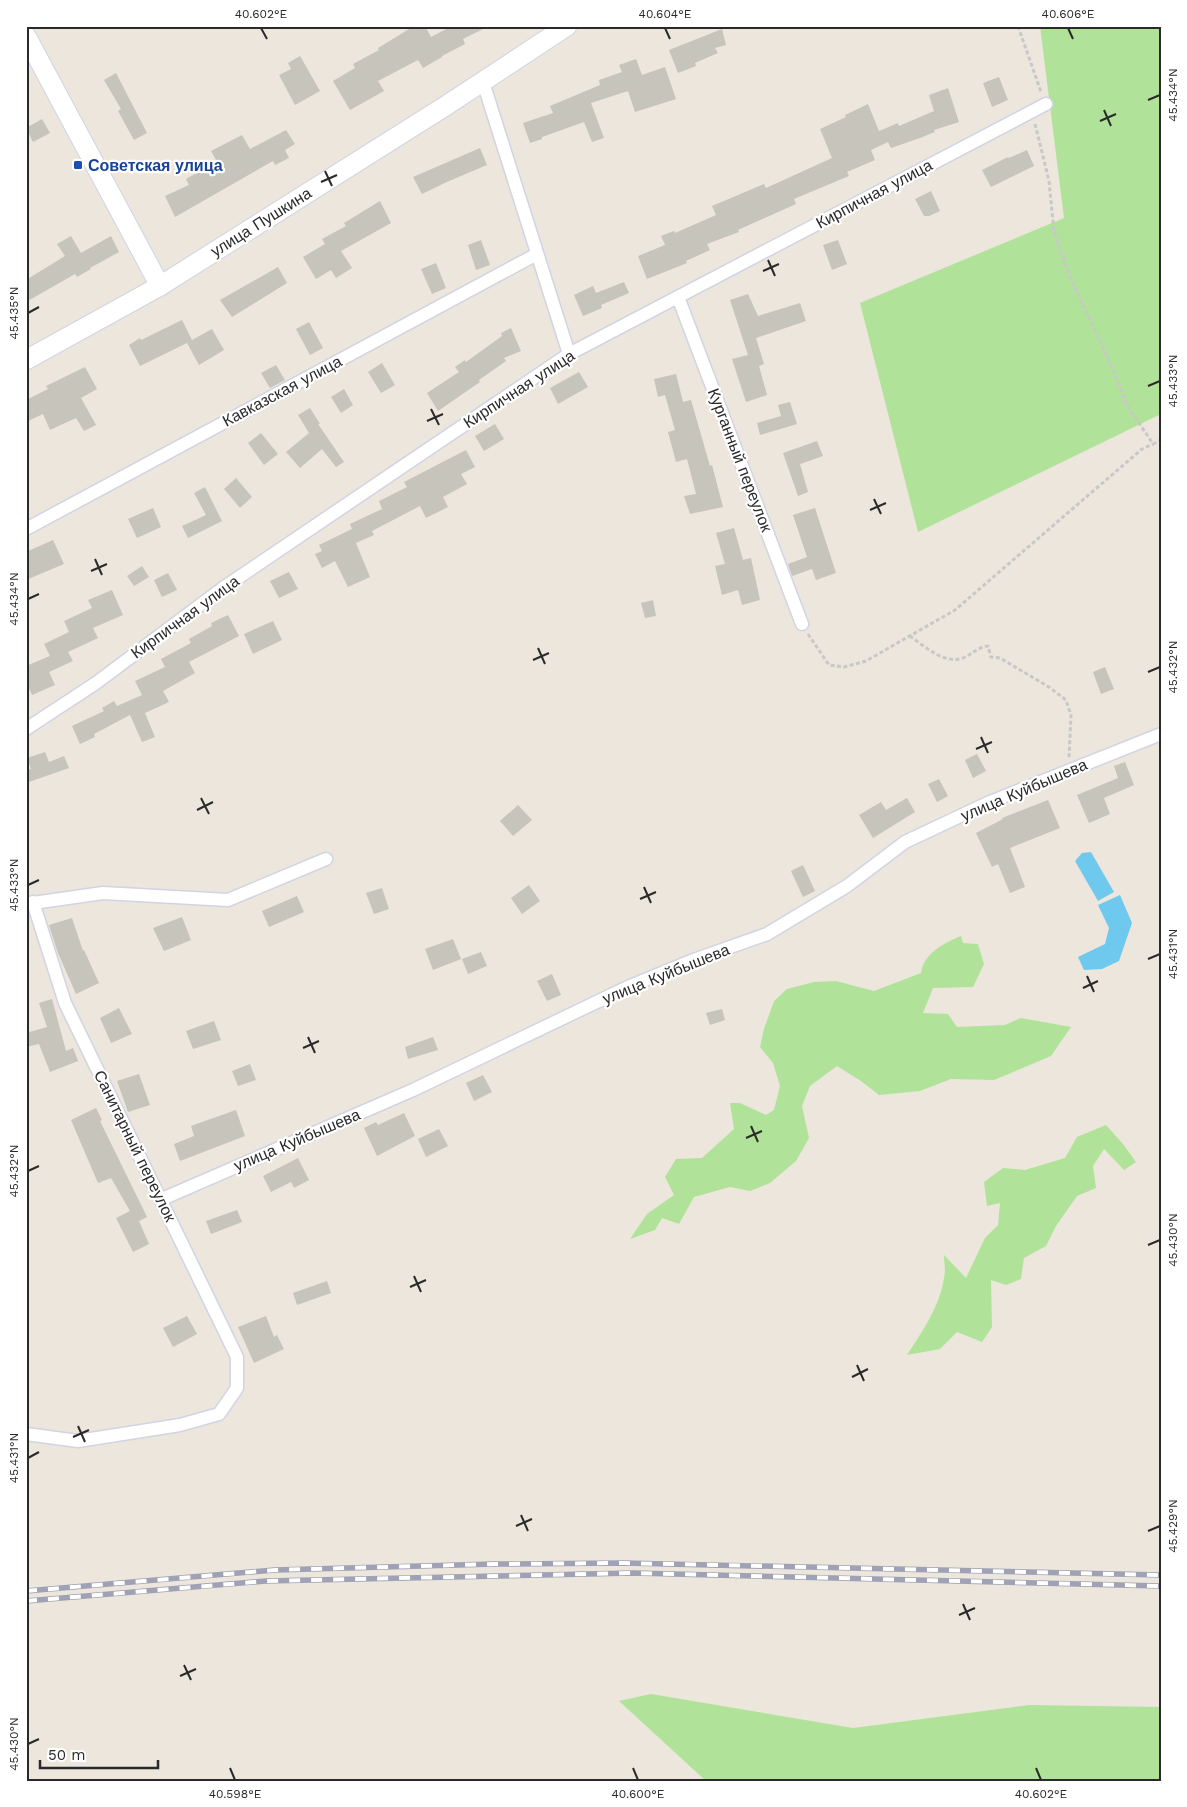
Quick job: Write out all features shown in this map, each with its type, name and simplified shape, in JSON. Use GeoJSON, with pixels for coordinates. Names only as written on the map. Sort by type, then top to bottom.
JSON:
{"type":"FeatureCollection","features":[{"type":"Feature","properties":{"kind":"main road","name":"улица Пушкина"},"geometry":{"type":"LineString","coordinates":[[26,360],[160,286],[483,82],[567,26]]}},
{"type":"Feature","properties":{"kind":"main road"},"geometry":{"type":"LineString","coordinates":[[26,36],[160,286]]}},
{"type":"Feature","properties":{"kind":"street"},"geometry":{"type":"LineString","coordinates":[[483,82],[570,354]]}},
{"type":"Feature","properties":{"kind":"street","name":"Кирпичная улица"},"geometry":{"type":"LineString","coordinates":[[26,729],[96,683],[223,588],[570,354],[1046,104]]}},
{"type":"Feature","properties":{"kind":"street","name":"Кавказская улица"},"geometry":{"type":"LineString","coordinates":[[26,529],[537,254]]}},
{"type":"Feature","properties":{"kind":"street","name":"Курганный переулок"},"geometry":{"type":"LineString","coordinates":[[678,297],[802,624]]}},
{"type":"Feature","properties":{"kind":"street","name":"улица Куйбышева"},"geometry":{"type":"LineString","coordinates":[[162,1200],[413,1090],[630,986],[691,961],[767,934],[847,886],[905,842],[990,802],[1161,734]]}},
{"type":"Feature","properties":{"kind":"street"},"geometry":{"type":"LineString","coordinates":[[30,903],[103,893],[228,900],[326,859]]}},
{"type":"Feature","properties":{"kind":"street","name":"Санитарный переулок"},"geometry":{"type":"LineString","coordinates":[[26,1434],[78,1441],[180,1425],[219,1414],[237,1388],[236,1357],[162,1200],[65,1003],[30,903]]}},
{"type":"Feature","properties":{"kind":"path"},"geometry":{"type":"LineString","coordinates":[[1018,26],[1046,104]]}},
{"type":"Feature","properties":{"kind":"path"},"geometry":{"type":"LineString","coordinates":[[1032,112],[1049,181],[1054,232],[1069,275],[1114,371],[1127,405],[1153,444]]}},
{"type":"Feature","properties":{"kind":"path"},"geometry":{"type":"LineString","coordinates":[[802,624],[829,665],[844,667],[866,661],[955,610],[1142,449],[1161,440]]}},
{"type":"Feature","properties":{"kind":"path"},"geometry":{"type":"LineString","coordinates":[[910,636],[944,658],[962,659],[982,647],[988,646],[992,657],[1000,658],[1066,700],[1071,715],[1068,772]]}},
{"type":"Feature","properties":{"kind":"green space"},"geometry":{"type":"Polygon","coordinates":[[[1040,26],[1161,26],[1161,414],[918,532],[860,303],[1064,218],[1040,26]]]}},
{"type":"Feature","properties":{"kind":"green space"},"geometry":{"type":"Polygon","coordinates":[[[961,936],[963,943],[978,944],[984,964],[973,987],[933,988],[923,1013],[948,1014],[957,1027],[1005,1025],[1021,1018],[1071,1027],[1051,1056],[994,1080],[951,1079],[920,1091],[879,1095],[837,1066],[810,1086],[802,1106],[809,1138],[796,1161],[770,1183],[750,1191],[730,1187],[694,1197],[679,1224],[662,1218],[655,1230],[630,1239],[647,1214],[674,1195],[665,1177],[676,1159],[702,1158],[734,1129],[730,1103],[740,1103],[766,1115],[774,1110],[780,1086],[773,1063],[760,1047],[774,1001],[787,989],[814,982],[836,981],[874,991],[921,973],[930,954],[961,936]]]}},
{"type":"Feature","properties":{"kind":"green space"},"geometry":{"type":"Polygon","coordinates":[[[1106,1125],[1136,1162],[1124,1170],[1104,1149],[1093,1166],[1096,1188],[1077,1196],[1056,1226],[1046,1246],[1024,1258],[1021,1279],[1006,1285],[991,1280],[992,1327],[982,1342],[957,1332],[940,1349],[907,1355],[930,1318],[939,1299],[945,1275],[944,1255],[966,1278],[985,1238],[998,1225],[1000,1203],[987,1206],[984,1182],[1003,1168],[1025,1170],[1065,1158],[1077,1137],[1106,1125]]]}},
{"type":"Feature","properties":{"kind":"green space"},"geometry":{"type":"Polygon","coordinates":[[[651,1694],[853,1728],[1029,1705],[1161,1707],[1161,1781],[706,1781],[619,1701],[651,1694]]]}},
{"type":"Feature","properties":{"kind":"water"},"geometry":{"type":"Polygon","coordinates":[[[1091,852],[1114,892],[1098,901],[1075,861],[1082,853],[1091,852]]]}},
{"type":"Feature","properties":{"kind":"water"},"geometry":{"type":"Polygon","coordinates":[[[1120,895],[1132,923],[1119,961],[1102,969],[1084,970],[1078,957],[1105,944],[1109,928],[1098,905],[1120,895]]]}},
{"type":"Feature","properties":{"kind":"building"},"geometry":{"type":"Polygon","coordinates":[[[414,26],[425,26],[431,37],[452,26],[489,26],[463,39],[465,44],[423,68],[418,60],[378,81],[384,91],[350,110],[333,81],[355,68],[353,64],[379,50],[378,48],[414,26]]]}},
{"type":"Feature","properties":{"kind":"building"},"geometry":{"type":"Polygon","coordinates":[[[722,29],[726,45],[715,48],[718,53],[695,63],[696,66],[678,73],[669,50],[722,29]]]}},
{"type":"Feature","properties":{"kind":"building"},"geometry":{"type":"Polygon","coordinates":[[[300,56],[320,91],[295,105],[279,75],[291,69],[288,63],[300,56]]]}},
{"type":"Feature","properties":{"kind":"building"},"geometry":{"type":"Polygon","coordinates":[[[636,59],[642,75],[665,67],[676,99],[635,112],[628,91],[591,103],[604,138],[592,142],[584,122],[530,143],[523,123],[553,113],[550,106],[600,85],[599,80],[622,72],[619,65],[636,59]]]}},
{"type":"Feature","properties":{"kind":"building"},"geometry":{"type":"Polygon","coordinates":[[[116,73],[147,133],[134,140],[118,111],[121,109],[104,80],[116,73]]]}},
{"type":"Feature","properties":{"kind":"building"},"geometry":{"type":"Polygon","coordinates":[[[999,77],[1008,100],[992,107],[983,83],[999,77]]]}},
{"type":"Feature","properties":{"kind":"building"},"geometry":{"type":"Polygon","coordinates":[[[948,88],[959,122],[891,148],[888,142],[871,150],[875,160],[847,172],[849,176],[794,199],[796,204],[738,230],[739,232],[707,244],[710,250],[686,261],[687,263],[647,279],[638,256],[665,245],[661,236],[674,231],[675,233],[716,215],[712,206],[764,184],[766,188],[832,158],[820,129],[868,104],[879,131],[898,123],[899,126],[934,111],[929,95],[948,88]]]}},
{"type":"Feature","properties":{"kind":"building"},"geometry":{"type":"Polygon","coordinates":[[[42,119],[50,133],[33,142],[26,128],[42,119]]]}},
{"type":"Feature","properties":{"kind":"building"},"geometry":{"type":"Polygon","coordinates":[[[286,130],[295,144],[285,150],[289,158],[275,165],[273,161],[175,217],[165,196],[189,185],[186,179],[217,162],[211,151],[242,135],[250,149],[286,130]]]}},
{"type":"Feature","properties":{"kind":"building"},"geometry":{"type":"Polygon","coordinates":[[[480,148],[487,165],[422,194],[413,177],[480,148]]]}},
{"type":"Feature","properties":{"kind":"building"},"geometry":{"type":"Polygon","coordinates":[[[1027,150],[1034,166],[991,187],[982,170],[1027,150]]]}},
{"type":"Feature","properties":{"kind":"building"},"geometry":{"type":"Polygon","coordinates":[[[931,191],[940,211],[924,216],[915,199],[931,191]]]}},
{"type":"Feature","properties":{"kind":"building"},"geometry":{"type":"Polygon","coordinates":[[[380,201],[391,223],[341,251],[352,268],[336,278],[331,270],[316,279],[303,257],[325,244],[322,239],[346,226],[344,223],[380,201]]]}},
{"type":"Feature","properties":{"kind":"building"},"geometry":{"type":"Polygon","coordinates":[[[71,236],[81,253],[111,236],[119,252],[77,277],[75,274],[26,302],[26,280],[65,256],[57,244],[71,236]]]}},
{"type":"Feature","properties":{"kind":"building"},"geometry":{"type":"Polygon","coordinates":[[[481,240],[490,265],[476,270],[468,245],[481,240]]]}},
{"type":"Feature","properties":{"kind":"building"},"geometry":{"type":"Polygon","coordinates":[[[838,240],[847,264],[832,270],[823,245],[838,240]]]}},
{"type":"Feature","properties":{"kind":"building"},"geometry":{"type":"Polygon","coordinates":[[[436,263],[446,288],[432,294],[421,269],[436,263]]]}},
{"type":"Feature","properties":{"kind":"building"},"geometry":{"type":"Polygon","coordinates":[[[278,267],[287,283],[232,317],[220,300],[278,267]]]}},
{"type":"Feature","properties":{"kind":"building"},"geometry":{"type":"Polygon","coordinates":[[[624,282],[629,293],[601,305],[602,308],[583,316],[574,295],[593,286],[596,293],[624,282]]]}},
{"type":"Feature","properties":{"kind":"building"},"geometry":{"type":"Polygon","coordinates":[[[748,294],[758,316],[800,303],[806,321],[756,338],[764,364],[759,366],[767,395],[746,402],[732,359],[748,355],[730,300],[748,294]]]}},
{"type":"Feature","properties":{"kind":"building"},"geometry":{"type":"Polygon","coordinates":[[[182,320],[192,340],[212,329],[224,350],[199,365],[187,343],[140,366],[129,345],[140,338],[141,340],[182,320]]]}},
{"type":"Feature","properties":{"kind":"building"},"geometry":{"type":"Polygon","coordinates":[[[309,322],[323,348],[310,355],[296,329],[309,322]]]}},
{"type":"Feature","properties":{"kind":"building"},"geometry":{"type":"Polygon","coordinates":[[[511,328],[521,351],[504,358],[506,361],[479,380],[480,382],[438,411],[427,393],[459,372],[455,367],[465,360],[466,362],[502,336],[501,333],[511,328]]]}},
{"type":"Feature","properties":{"kind":"building"},"geometry":{"type":"Polygon","coordinates":[[[382,363],[395,385],[381,393],[368,372],[382,363]]]}},
{"type":"Feature","properties":{"kind":"building"},"geometry":{"type":"Polygon","coordinates":[[[276,365],[285,380],[270,388],[261,373],[276,365]]]}},
{"type":"Feature","properties":{"kind":"building"},"geometry":{"type":"Polygon","coordinates":[[[85,367],[97,389],[81,398],[96,425],[84,431],[76,418],[50,430],[43,414],[26,422],[26,400],[48,389],[46,386],[85,367]]]}},
{"type":"Feature","properties":{"kind":"building"},"geometry":{"type":"Polygon","coordinates":[[[579,372],[588,387],[558,404],[550,388],[579,372]]]}},
{"type":"Feature","properties":{"kind":"building"},"geometry":{"type":"Polygon","coordinates":[[[676,374],[683,402],[691,400],[723,507],[690,514],[684,496],[696,494],[687,459],[676,462],[668,432],[675,430],[665,395],[658,397],[654,379],[676,374]]]}},
{"type":"Feature","properties":{"kind":"building"},"geometry":{"type":"Polygon","coordinates":[[[344,389],[353,405],[341,413],[331,397],[344,389]]]}},
{"type":"Feature","properties":{"kind":"building"},"geometry":{"type":"Polygon","coordinates":[[[790,402],[797,424],[760,435],[757,423],[781,416],[778,405],[790,402]]]}},
{"type":"Feature","properties":{"kind":"building"},"geometry":{"type":"Polygon","coordinates":[[[310,408],[320,424],[318,424],[344,462],[336,467],[322,449],[300,468],[286,452],[309,433],[298,415],[310,408]]]}},
{"type":"Feature","properties":{"kind":"building"},"geometry":{"type":"Polygon","coordinates":[[[495,424],[504,439],[484,451],[475,436],[495,424]]]}},
{"type":"Feature","properties":{"kind":"building"},"geometry":{"type":"Polygon","coordinates":[[[261,433],[278,454],[264,465],[248,443],[261,433]]]}},
{"type":"Feature","properties":{"kind":"building"},"geometry":{"type":"Polygon","coordinates":[[[817,441],[823,456],[800,464],[808,492],[798,496],[783,453],[817,441]]]}},
{"type":"Feature","properties":{"kind":"building"},"geometry":{"type":"Polygon","coordinates":[[[466,450],[475,467],[461,474],[467,484],[443,497],[448,507],[426,518],[420,506],[372,531],[374,535],[356,543],[370,577],[348,587],[335,561],[322,568],[315,554],[322,551],[319,545],[352,529],[350,524],[382,509],[379,501],[407,487],[404,482],[466,450]]]}},
{"type":"Feature","properties":{"kind":"building"},"geometry":{"type":"Polygon","coordinates":[[[236,478],[252,497],[240,508],[224,489],[236,478]]]}},
{"type":"Feature","properties":{"kind":"building"},"geometry":{"type":"Polygon","coordinates":[[[205,487],[222,521],[188,538],[182,526],[206,515],[194,493],[205,487]]]}},
{"type":"Feature","properties":{"kind":"building"},"geometry":{"type":"Polygon","coordinates":[[[153,508],[161,527],[137,538],[128,519],[153,508]]]}},
{"type":"Feature","properties":{"kind":"building"},"geometry":{"type":"Polygon","coordinates":[[[815,508],[836,573],[816,580],[812,569],[792,576],[788,564],[807,557],[793,515],[815,508]]]}},
{"type":"Feature","properties":{"kind":"building"},"geometry":{"type":"Polygon","coordinates":[[[734,528],[743,560],[751,558],[760,600],[742,605],[738,590],[722,595],[715,566],[725,564],[716,533],[734,528]]]}},
{"type":"Feature","properties":{"kind":"building"},"geometry":{"type":"Polygon","coordinates":[[[53,540],[64,564],[26,580],[26,552],[53,540]]]}},
{"type":"Feature","properties":{"kind":"building"},"geometry":{"type":"Polygon","coordinates":[[[142,566],[149,577],[134,586],[127,576],[142,566]]]}},
{"type":"Feature","properties":{"kind":"building"},"geometry":{"type":"Polygon","coordinates":[[[289,572],[298,589],[279,598],[270,581],[289,572]]]}},
{"type":"Feature","properties":{"kind":"building"},"geometry":{"type":"Polygon","coordinates":[[[168,573],[177,590],[162,597],[154,580],[168,573]]]}},
{"type":"Feature","properties":{"kind":"building"},"geometry":{"type":"Polygon","coordinates":[[[112,590],[123,615],[93,628],[98,638],[68,652],[73,661],[49,672],[55,685],[32,695],[26,681],[26,666],[50,656],[44,644],[69,632],[64,621],[92,608],[88,600],[112,590]]]}},
{"type":"Feature","properties":{"kind":"building"},"geometry":{"type":"Polygon","coordinates":[[[653,600],[656,616],[645,618],[641,603],[653,600]]]}},
{"type":"Feature","properties":{"kind":"building"},"geometry":{"type":"Polygon","coordinates":[[[228,615],[239,636],[189,662],[195,673],[163,691],[169,702],[145,713],[155,737],[142,742],[130,715],[94,734],[95,737],[80,744],[72,726],[104,711],[102,708],[114,701],[117,706],[142,695],[135,681],[165,667],[161,659],[191,643],[189,639],[212,626],[211,623],[228,615]]]}},
{"type":"Feature","properties":{"kind":"building"},"geometry":{"type":"Polygon","coordinates":[[[273,621],[282,640],[253,654],[244,634],[273,621]]]}},
{"type":"Feature","properties":{"kind":"building"},"geometry":{"type":"Polygon","coordinates":[[[1105,667],[1114,689],[1101,694],[1093,672],[1105,667]]]}},
{"type":"Feature","properties":{"kind":"building"},"geometry":{"type":"Polygon","coordinates":[[[45,752],[49,762],[64,756],[69,768],[26,783],[26,770],[31,769],[27,758],[45,752]]]}},
{"type":"Feature","properties":{"kind":"building"},"geometry":{"type":"Polygon","coordinates":[[[977,754],[986,771],[973,778],[965,760],[977,754]]]}},
{"type":"Feature","properties":{"kind":"building"},"geometry":{"type":"Polygon","coordinates":[[[1125,762],[1134,785],[1104,798],[1110,814],[1089,823],[1077,795],[1118,778],[1114,766],[1125,762]]]}},
{"type":"Feature","properties":{"kind":"building"},"geometry":{"type":"Polygon","coordinates":[[[939,779],[948,796],[937,802],[928,784],[939,779]]]}},
{"type":"Feature","properties":{"kind":"building"},"geometry":{"type":"Polygon","coordinates":[[[907,798],[915,812],[873,838],[859,815],[881,802],[886,810],[907,798]]]}},
{"type":"Feature","properties":{"kind":"building"},"geometry":{"type":"Polygon","coordinates":[[[1048,800],[1060,828],[1010,848],[1025,887],[1010,893],[998,864],[992,867],[976,833],[1002,818],[1048,800]]]}},
{"type":"Feature","properties":{"kind":"building"},"geometry":{"type":"Polygon","coordinates":[[[518,805],[532,820],[513,836],[500,821],[518,805]]]}},
{"type":"Feature","properties":{"kind":"building"},"geometry":{"type":"Polygon","coordinates":[[[803,865],[815,891],[803,897],[791,871],[803,865]]]}},
{"type":"Feature","properties":{"kind":"building"},"geometry":{"type":"Polygon","coordinates":[[[529,885],[540,901],[522,914],[511,898],[529,885]]]}},
{"type":"Feature","properties":{"kind":"building"},"geometry":{"type":"Polygon","coordinates":[[[382,888],[389,909],[374,914],[366,893],[382,888]]]}},
{"type":"Feature","properties":{"kind":"building"},"geometry":{"type":"Polygon","coordinates":[[[297,896],[304,912],[269,927],[262,911],[297,896]]]}},
{"type":"Feature","properties":{"kind":"building"},"geometry":{"type":"Polygon","coordinates":[[[182,917],[191,940],[164,951],[153,928],[182,917]]]}},
{"type":"Feature","properties":{"kind":"building"},"geometry":{"type":"Polygon","coordinates":[[[72,918],[83,951],[99,983],[76,994],[58,953],[49,925],[72,918]]]}},
{"type":"Feature","properties":{"kind":"building"},"geometry":{"type":"Polygon","coordinates":[[[453,939],[461,959],[433,970],[425,949],[453,939]]]}},
{"type":"Feature","properties":{"kind":"building"},"geometry":{"type":"Polygon","coordinates":[[[481,952],[487,966],[468,974],[462,959],[481,952]]]}},
{"type":"Feature","properties":{"kind":"building"},"geometry":{"type":"Polygon","coordinates":[[[552,974],[561,995],[547,1001],[537,981],[552,974]]]}},
{"type":"Feature","properties":{"kind":"building"},"geometry":{"type":"Polygon","coordinates":[[[52,999],[66,1051],[73,1048],[78,1061],[50,1072],[39,1044],[26,1047],[26,1033],[47,1027],[39,1003],[52,999]]]}},
{"type":"Feature","properties":{"kind":"building"},"geometry":{"type":"Polygon","coordinates":[[[119,1008],[132,1034],[111,1043],[100,1018],[119,1008]]]}},
{"type":"Feature","properties":{"kind":"building"},"geometry":{"type":"Polygon","coordinates":[[[722,1009],[725,1020],[710,1025],[706,1013],[722,1009]]]}},
{"type":"Feature","properties":{"kind":"building"},"geometry":{"type":"Polygon","coordinates":[[[214,1021],[221,1040],[193,1049],[186,1031],[214,1021]]]}},
{"type":"Feature","properties":{"kind":"building"},"geometry":{"type":"Polygon","coordinates":[[[433,1037],[438,1050],[408,1059],[405,1047],[433,1037]]]}},
{"type":"Feature","properties":{"kind":"building"},"geometry":{"type":"Polygon","coordinates":[[[250,1064],[256,1080],[238,1086],[232,1071],[250,1064]]]}},
{"type":"Feature","properties":{"kind":"building"},"geometry":{"type":"Polygon","coordinates":[[[139,1074],[150,1105],[128,1112],[117,1081],[139,1074]]]}},
{"type":"Feature","properties":{"kind":"building"},"geometry":{"type":"Polygon","coordinates":[[[483,1075],[492,1092],[474,1101],[466,1083],[483,1075]]]}},
{"type":"Feature","properties":{"kind":"building"},"geometry":{"type":"Polygon","coordinates":[[[96,1108],[102,1120],[100,1121],[147,1217],[139,1221],[149,1244],[133,1252],[116,1218],[130,1211],[111,1178],[98,1183],[71,1120],[96,1108]]]}},
{"type":"Feature","properties":{"kind":"building"},"geometry":{"type":"Polygon","coordinates":[[[236,1110],[245,1136],[180,1161],[174,1144],[194,1136],[191,1126],[236,1110]]]}},
{"type":"Feature","properties":{"kind":"building"},"geometry":{"type":"Polygon","coordinates":[[[404,1113],[415,1136],[377,1156],[364,1128],[376,1122],[378,1125],[404,1113]]]}},
{"type":"Feature","properties":{"kind":"building"},"geometry":{"type":"Polygon","coordinates":[[[439,1129],[448,1146],[426,1157],[418,1139],[439,1129]]]}},
{"type":"Feature","properties":{"kind":"building"},"geometry":{"type":"Polygon","coordinates":[[[298,1158],[309,1180],[294,1188],[291,1182],[271,1192],[263,1176],[298,1158]]]}},
{"type":"Feature","properties":{"kind":"building"},"geometry":{"type":"Polygon","coordinates":[[[237,1210],[242,1222],[211,1234],[206,1221],[237,1210]]]}},
{"type":"Feature","properties":{"kind":"building"},"geometry":{"type":"Polygon","coordinates":[[[327,1281],[331,1293],[297,1305],[293,1293],[327,1281]]]}},
{"type":"Feature","properties":{"kind":"building"},"geometry":{"type":"Polygon","coordinates":[[[187,1316],[197,1334],[173,1347],[163,1328],[187,1316]]]}},
{"type":"Feature","properties":{"kind":"building"},"geometry":{"type":"Polygon","coordinates":[[[266,1316],[274,1337],[277,1335],[284,1349],[254,1363],[238,1327],[266,1316]]]}},
{"type":"Feature","properties":{"kind":"railway"},"geometry":{"type":"LineString","coordinates":[[26,1591],[275,1570],[494,1564],[624,1563],[1161,1575]]}},
{"type":"Feature","properties":{"kind":"railway"},"geometry":{"type":"LineString","coordinates":[[26,1601],[266,1581],[633,1573],[1161,1586]]}},
{"type":"Feature","properties":{"kind":"place","name":"Советская улица"},"geometry":{"type":"Point","coordinates":[78,165]}}]}
